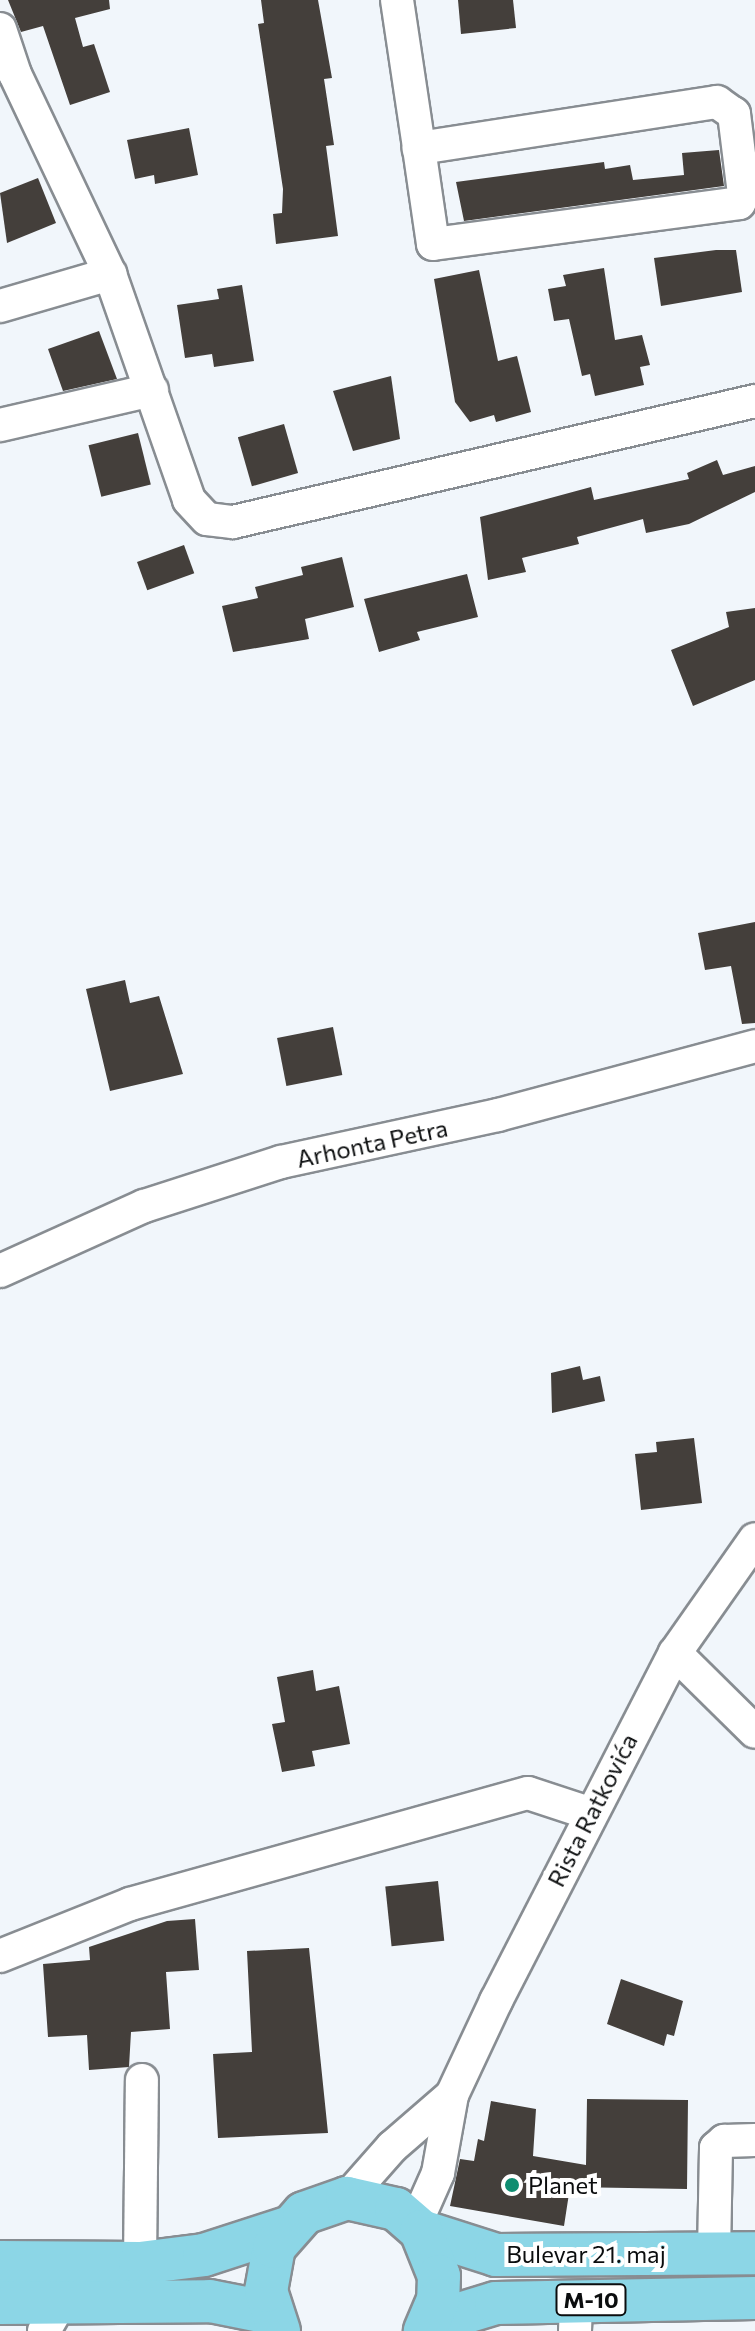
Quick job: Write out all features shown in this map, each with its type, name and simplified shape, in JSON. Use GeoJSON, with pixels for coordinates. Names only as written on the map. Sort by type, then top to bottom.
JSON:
{"type":"FeatureCollection","features":[{"type":"Feature","properties":{"kind":"main road"},"geometry":{"type":"LineString","coordinates":[[0,2262],[140,2263],[204,2255],[287,2228],[314,2207],[347,2198]]}},
{"type":"Feature","properties":{"kind":"main road","name":"Bulevar 21. maj"},"geometry":{"type":"LineString","coordinates":[[347,2198],[396,2209],[418,2228],[496,2255],[755,2253]]}},
{"type":"Feature","properties":{"kind":"main road"},"geometry":{"type":"LineString","coordinates":[[0,2303],[52,2317],[210,2301],[275,2322],[267,2268],[287,2228]]}},
{"type":"Feature","properties":{"kind":"main road","name":"Bulevar 21. maj"},"geometry":{"type":"LineString","coordinates":[[418,2228],[439,2276],[428,2327]]}},
{"type":"Feature","properties":{"kind":"main road","name":"Bulevar 21. maj"},"geometry":{"type":"LineString","coordinates":[[428,2327],[496,2303],[584,2310],[755,2298]]}},
{"type":"Feature","properties":{"kind":"street"},"geometry":{"type":"LineString","coordinates":[[397,0],[433,244],[739,203],[744,194],[734,114],[717,102],[419,148]]}},
{"type":"Feature","properties":{"kind":"street"},"geometry":{"type":"LineString","coordinates":[[0,29],[7,81],[110,274],[189,500],[207,519],[233,522],[755,401]]}},
{"type":"Feature","properties":{"kind":"street"},"geometry":{"type":"LineString","coordinates":[[0,306],[110,274]]}},
{"type":"Feature","properties":{"kind":"street"},"geometry":{"type":"LineString","coordinates":[[0,425],[152,390]]}},
{"type":"Feature","properties":{"kind":"street","name":"Arhonta Petra"},"geometry":{"type":"LineString","coordinates":[[0,1271],[144,1206],[281,1162],[498,1115],[755,1046]]}},
{"type":"Feature","properties":{"kind":"street","name":"Rista Ratkovića"},"geometry":{"type":"LineString","coordinates":[[418,2228],[438,2173],[452,2095],[589,1813],[675,1653],[755,1539]]}},
{"type":"Feature","properties":{"kind":"street"},"geometry":{"type":"LineString","coordinates":[[675,1653],[755,1732]]}},
{"type":"Feature","properties":{"kind":"street"},"geometry":{"type":"LineString","coordinates":[[0,1956],[130,1904],[528,1793],[589,1813]]}},
{"type":"Feature","properties":{"kind":"street"},"geometry":{"type":"LineString","coordinates":[[140,2263],[142,2080]]}},
{"type":"Feature","properties":{"kind":"street","name":"Rista Ratkovića"},"geometry":{"type":"LineString","coordinates":[[347,2198],[392,2147],[452,2095]]}},
{"type":"Feature","properties":{"kind":"street"},"geometry":{"type":"LineString","coordinates":[[714,2253],[716,2148],[724,2141],[755,2140]]}},
{"type":"Feature","properties":{"kind":"street"},"geometry":{"type":"LineString","coordinates":[[584,2310],[755,2317]]}},
{"type":"Feature","properties":{"kind":"building"},"geometry":{"type":"Polygon","coordinates":[[[8,0],[109,0],[110,9],[75,18],[83,47],[94,44],[110,92],[70,105],[43,26],[21,32],[8,0]]]}},
{"type":"Feature","properties":{"kind":"building"},"geometry":{"type":"Polygon","coordinates":[[[261,0],[318,0],[332,78],[324,79],[334,145],[326,146],[338,236],[276,244],[273,214],[282,213],[283,189],[258,24],[264,23],[261,0]]]}},
{"type":"Feature","properties":{"kind":"building"},"geometry":{"type":"Polygon","coordinates":[[[458,0],[513,0],[516,28],[461,34],[458,0]]]}},
{"type":"Feature","properties":{"kind":"building"},"geometry":{"type":"Polygon","coordinates":[[[189,128],[198,175],[155,184],[154,175],[135,179],[127,140],[189,128]]]}},
{"type":"Feature","properties":{"kind":"building"},"geometry":{"type":"Polygon","coordinates":[[[719,150],[724,186],[464,221],[456,182],[604,162],[605,169],[630,165],[633,180],[684,175],[682,153],[719,150]]]}},
{"type":"Feature","properties":{"kind":"building"},"geometry":{"type":"Polygon","coordinates":[[[38,178],[56,223],[7,243],[0,193],[38,178]]]}},
{"type":"Feature","properties":{"kind":"building"},"geometry":{"type":"Polygon","coordinates":[[[736,250],[742,292],[661,306],[654,258],[736,250]]]}},
{"type":"Feature","properties":{"kind":"building"},"geometry":{"type":"Polygon","coordinates":[[[604,268],[615,340],[642,335],[650,365],[640,367],[644,385],[595,396],[590,374],[582,376],[569,319],[554,321],[548,289],[566,286],[563,275],[604,268]]]}},
{"type":"Feature","properties":{"kind":"building"},"geometry":{"type":"Polygon","coordinates":[[[479,270],[498,361],[517,356],[531,412],[496,422],[494,415],[470,422],[455,402],[434,279],[479,270]]]}},
{"type":"Feature","properties":{"kind":"building"},"geometry":{"type":"Polygon","coordinates":[[[242,285],[254,361],[214,367],[212,354],[185,358],[177,305],[219,299],[217,289],[242,285]]]}},
{"type":"Feature","properties":{"kind":"building"},"geometry":{"type":"Polygon","coordinates":[[[99,331],[117,379],[63,391],[48,349],[99,331]]]}},
{"type":"Feature","properties":{"kind":"building"},"geometry":{"type":"Polygon","coordinates":[[[391,376],[400,439],[353,451],[333,391],[391,376]]]}},
{"type":"Feature","properties":{"kind":"building"},"geometry":{"type":"Polygon","coordinates":[[[284,424],[298,473],[252,486],[238,437],[284,424]]]}},
{"type":"Feature","properties":{"kind":"building"},"geometry":{"type":"Polygon","coordinates":[[[138,433],[151,484],[101,497],[89,445],[138,433]]]}},
{"type":"Feature","properties":{"kind":"building"},"geometry":{"type":"Polygon","coordinates":[[[717,460],[723,475],[755,466],[755,492],[689,524],[646,533],[643,519],[577,537],[579,544],[522,558],[526,572],[488,580],[480,517],[591,487],[594,500],[689,479],[687,473],[717,460]]]}},
{"type":"Feature","properties":{"kind":"building"},"geometry":{"type":"Polygon","coordinates":[[[184,545],[194,573],[147,590],[137,562],[184,545]]]}},
{"type":"Feature","properties":{"kind":"building"},"geometry":{"type":"Polygon","coordinates":[[[342,557],[354,607],[305,619],[309,639],[233,652],[222,606],[258,598],[255,587],[303,575],[301,567],[342,557]]]}},
{"type":"Feature","properties":{"kind":"building"},"geometry":{"type":"Polygon","coordinates":[[[467,574],[478,617],[417,632],[420,640],[379,652],[364,599],[467,574]]]}},
{"type":"Feature","properties":{"kind":"building"},"geometry":{"type":"Polygon","coordinates":[[[755,608],[755,680],[693,706],[671,650],[729,627],[726,612],[755,608]]]}},
{"type":"Feature","properties":{"kind":"building"},"geometry":{"type":"Polygon","coordinates":[[[755,922],[755,1023],[742,1024],[731,966],[705,970],[698,933],[755,922]]]}},
{"type":"Feature","properties":{"kind":"building"},"geometry":{"type":"Polygon","coordinates":[[[125,980],[130,1003],[159,996],[183,1074],[110,1091],[86,989],[125,980]]]}},
{"type":"Feature","properties":{"kind":"building"},"geometry":{"type":"Polygon","coordinates":[[[333,1027],[342,1075],[286,1086],[277,1038],[333,1027]]]}},
{"type":"Feature","properties":{"kind":"building"},"geometry":{"type":"Polygon","coordinates":[[[580,1366],[583,1380],[600,1376],[605,1401],[552,1413],[551,1373],[580,1366]]]}},
{"type":"Feature","properties":{"kind":"building"},"geometry":{"type":"Polygon","coordinates":[[[694,1438],[702,1503],[641,1510],[635,1454],[657,1452],[656,1442],[694,1438]]]}},
{"type":"Feature","properties":{"kind":"building"},"geometry":{"type":"Polygon","coordinates":[[[313,1670],[316,1691],[339,1686],[350,1744],[312,1751],[315,1766],[282,1772],[272,1724],[285,1722],[277,1677],[313,1670]]]}},
{"type":"Feature","properties":{"kind":"building"},"geometry":{"type":"Polygon","coordinates":[[[438,1881],[444,1941],[392,1946],[385,1887],[438,1881]]]}},
{"type":"Feature","properties":{"kind":"building"},"geometry":{"type":"Polygon","coordinates":[[[195,1919],[199,1970],[166,1972],[170,2029],[131,2032],[129,2067],[89,2070],[87,2035],[48,2037],[43,1964],[90,1960],[89,1947],[167,1921],[195,1919]]]}},
{"type":"Feature","properties":{"kind":"building"},"geometry":{"type":"Polygon","coordinates":[[[309,1948],[328,2133],[218,2138],[213,2054],[252,2052],[247,1951],[309,1948]]]}},
{"type":"Feature","properties":{"kind":"building"},"geometry":{"type":"Polygon","coordinates":[[[621,1979],[683,2001],[674,2036],[667,2034],[664,2046],[607,2024],[621,1979]]]}},
{"type":"Feature","properties":{"kind":"building"},"geometry":{"type":"Polygon","coordinates":[[[587,2099],[688,2100],[687,2189],[570,2187],[564,2226],[450,2206],[460,2159],[474,2161],[478,2139],[484,2141],[491,2101],[536,2109],[533,2156],[586,2165],[587,2099]]]}},
{"type":"Feature","properties":{"kind":"place","name":"Planet"},"geometry":{"type":"Point","coordinates":[512,2185]}}]}
